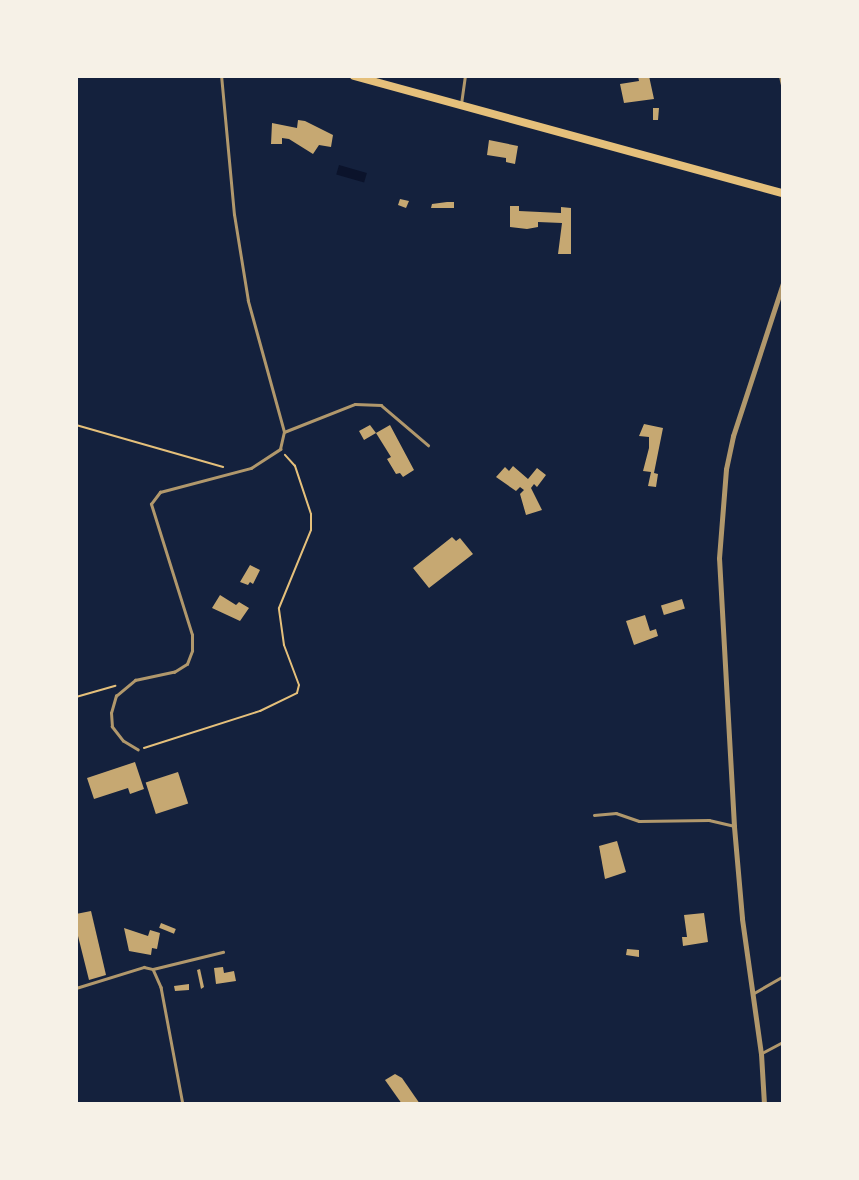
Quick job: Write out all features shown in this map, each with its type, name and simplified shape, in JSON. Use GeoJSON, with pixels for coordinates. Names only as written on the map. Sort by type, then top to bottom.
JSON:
{"type":"FeatureCollection","features":[{"type":"Feature","properties":{"kind":"main road"},"geometry":{"type":"LineString","coordinates":[[354,76],[783,193]]}},
{"type":"Feature","properties":{"kind":"street"},"geometry":{"type":"LineString","coordinates":[[781,76],[783,85]]}},
{"type":"Feature","properties":{"kind":"street"},"geometry":{"type":"LineString","coordinates":[[764,1104],[761,1054],[752,993],[734,826],[719,604],[722,510],[733,436],[783,283]]}},
{"type":"Feature","properties":{"kind":"lane"},"geometry":{"type":"LineString","coordinates":[[138,750],[123,741],[112,727],[111,713],[116,696],[136,680],[174,672],[187,664],[192,651],[192,635],[150,504],[160,492],[251,468],[280,449],[284,432],[248,301],[234,215],[221,76]]}},
{"type":"Feature","properties":{"kind":"lane"},"geometry":{"type":"LineString","coordinates":[[461,106],[465,76]]}},
{"type":"Feature","properties":{"kind":"lane"},"geometry":{"type":"LineString","coordinates":[[284,432],[355,404],[381,405],[428,445]]}},
{"type":"Feature","properties":{"kind":"lane"},"geometry":{"type":"LineString","coordinates":[[594,814],[616,813],[639,821],[709,820],[734,826]]}},
{"type":"Feature","properties":{"kind":"lane"},"geometry":{"type":"LineString","coordinates":[[76,988],[144,966],[153,969],[223,952]]}},
{"type":"Feature","properties":{"kind":"lane"},"geometry":{"type":"LineString","coordinates":[[153,969],[161,988],[183,1104]]}},
{"type":"Feature","properties":{"kind":"lane"},"geometry":{"type":"LineString","coordinates":[[752,993],[783,976]]}},
{"type":"Feature","properties":{"kind":"lane"},"geometry":{"type":"LineString","coordinates":[[761,1054],[783,1042]]}},
{"type":"Feature","properties":{"kind":"path"},"geometry":{"type":"LineString","coordinates":[[76,425],[237,472]]}},
{"type":"Feature","properties":{"kind":"path"},"geometry":{"type":"LineString","coordinates":[[138,750],[260,711],[298,693],[299,685],[284,645],[279,608],[311,530],[311,514],[295,466],[280,449]]}},
{"type":"Feature","properties":{"kind":"path"},"geometry":{"type":"LineString","coordinates":[[76,697],[118,685]]}},
{"type":"Feature","properties":{"kind":"water"},"geometry":{"type":"Polygon","coordinates":[[[339,165],[367,173],[364,183],[336,175],[339,165]]]}},
{"type":"Feature","properties":{"kind":"building"},"geometry":{"type":"Polygon","coordinates":[[[638,76],[649,76],[654,99],[624,103],[620,84],[639,81],[638,76]]]}},
{"type":"Feature","properties":{"kind":"building"},"geometry":{"type":"Polygon","coordinates":[[[653,108],[659,108],[658,120],[653,120],[653,108]]]}},
{"type":"Feature","properties":{"kind":"building"},"geometry":{"type":"Polygon","coordinates":[[[298,120],[305,121],[333,135],[331,147],[319,145],[313,154],[289,139],[282,138],[282,144],[271,144],[272,123],[297,128],[298,120]]]}},
{"type":"Feature","properties":{"kind":"building"},"geometry":{"type":"Polygon","coordinates":[[[489,140],[518,146],[515,164],[506,162],[506,158],[487,155],[489,140]]]}},
{"type":"Feature","properties":{"kind":"building"},"geometry":{"type":"Polygon","coordinates":[[[400,199],[409,201],[406,208],[398,205],[400,199]]]}},
{"type":"Feature","properties":{"kind":"building"},"geometry":{"type":"Polygon","coordinates":[[[454,202],[454,208],[431,208],[432,204],[454,202]]]}},
{"type":"Feature","properties":{"kind":"building"},"geometry":{"type":"Polygon","coordinates":[[[510,206],[519,206],[519,211],[561,213],[561,207],[571,208],[571,254],[558,254],[562,223],[538,222],[538,227],[527,229],[510,227],[510,206]]]}},
{"type":"Feature","properties":{"kind":"building"},"geometry":{"type":"Polygon","coordinates":[[[644,424],[663,428],[654,473],[658,474],[656,487],[648,486],[651,472],[643,471],[649,448],[649,437],[639,436],[644,424]]]}},
{"type":"Feature","properties":{"kind":"building"},"geometry":{"type":"Polygon","coordinates":[[[370,425],[376,433],[364,440],[359,431],[370,425]]]}},
{"type":"Feature","properties":{"kind":"building"},"geometry":{"type":"Polygon","coordinates":[[[390,425],[414,470],[403,477],[400,473],[396,474],[387,459],[391,457],[376,433],[390,425]]]}},
{"type":"Feature","properties":{"kind":"building"},"geometry":{"type":"Polygon","coordinates":[[[513,466],[528,479],[537,468],[546,475],[537,487],[534,484],[531,488],[542,510],[526,515],[520,494],[524,490],[520,487],[516,491],[496,477],[505,467],[509,471],[513,466]]]}},
{"type":"Feature","properties":{"kind":"building"},"geometry":{"type":"Polygon","coordinates":[[[452,537],[456,541],[460,538],[473,554],[429,588],[413,568],[452,537]]]}},
{"type":"Feature","properties":{"kind":"building"},"geometry":{"type":"Polygon","coordinates":[[[250,565],[260,570],[253,584],[250,582],[248,585],[240,582],[250,565]]]}},
{"type":"Feature","properties":{"kind":"building"},"geometry":{"type":"Polygon","coordinates":[[[220,595],[236,605],[239,602],[249,608],[240,621],[212,608],[220,595]]]}},
{"type":"Feature","properties":{"kind":"building"},"geometry":{"type":"Polygon","coordinates":[[[682,599],[685,609],[664,615],[661,605],[682,599]]]}},
{"type":"Feature","properties":{"kind":"building"},"geometry":{"type":"Polygon","coordinates":[[[645,615],[650,631],[656,629],[658,636],[634,645],[626,621],[645,615]]]}},
{"type":"Feature","properties":{"kind":"building"},"geometry":{"type":"Polygon","coordinates":[[[135,762],[144,789],[130,794],[128,788],[94,799],[87,778],[135,762]]]}},
{"type":"Feature","properties":{"kind":"building"},"geometry":{"type":"Polygon","coordinates":[[[178,772],[188,803],[156,814],[146,783],[178,772]]]}},
{"type":"Feature","properties":{"kind":"building"},"geometry":{"type":"Polygon","coordinates":[[[617,841],[626,872],[605,879],[599,846],[617,841]]]}},
{"type":"Feature","properties":{"kind":"building"},"geometry":{"type":"Polygon","coordinates":[[[91,911],[106,975],[89,980],[76,928],[76,914],[91,911]]]}},
{"type":"Feature","properties":{"kind":"building"},"geometry":{"type":"Polygon","coordinates":[[[704,913],[708,942],[683,946],[682,937],[687,937],[684,915],[704,913]]]}},
{"type":"Feature","properties":{"kind":"building"},"geometry":{"type":"Polygon","coordinates":[[[161,923],[176,929],[174,934],[159,928],[161,923]]]}},
{"type":"Feature","properties":{"kind":"building"},"geometry":{"type":"Polygon","coordinates":[[[124,928],[148,936],[150,930],[160,933],[157,949],[152,948],[151,955],[129,951],[124,928]]]}},
{"type":"Feature","properties":{"kind":"building"},"geometry":{"type":"Polygon","coordinates":[[[627,949],[639,950],[639,957],[626,955],[627,949]]]}},
{"type":"Feature","properties":{"kind":"building"},"geometry":{"type":"Polygon","coordinates":[[[223,967],[224,973],[234,971],[236,981],[216,984],[214,968],[223,967]]]}},
{"type":"Feature","properties":{"kind":"building"},"geometry":{"type":"Polygon","coordinates":[[[200,969],[204,987],[201,989],[197,970],[200,969]]]}},
{"type":"Feature","properties":{"kind":"building"},"geometry":{"type":"Polygon","coordinates":[[[189,984],[189,990],[175,991],[174,986],[189,984]]]}},
{"type":"Feature","properties":{"kind":"building"},"geometry":{"type":"Polygon","coordinates":[[[395,1074],[402,1078],[420,1104],[402,1104],[385,1080],[395,1074]]]}}]}
